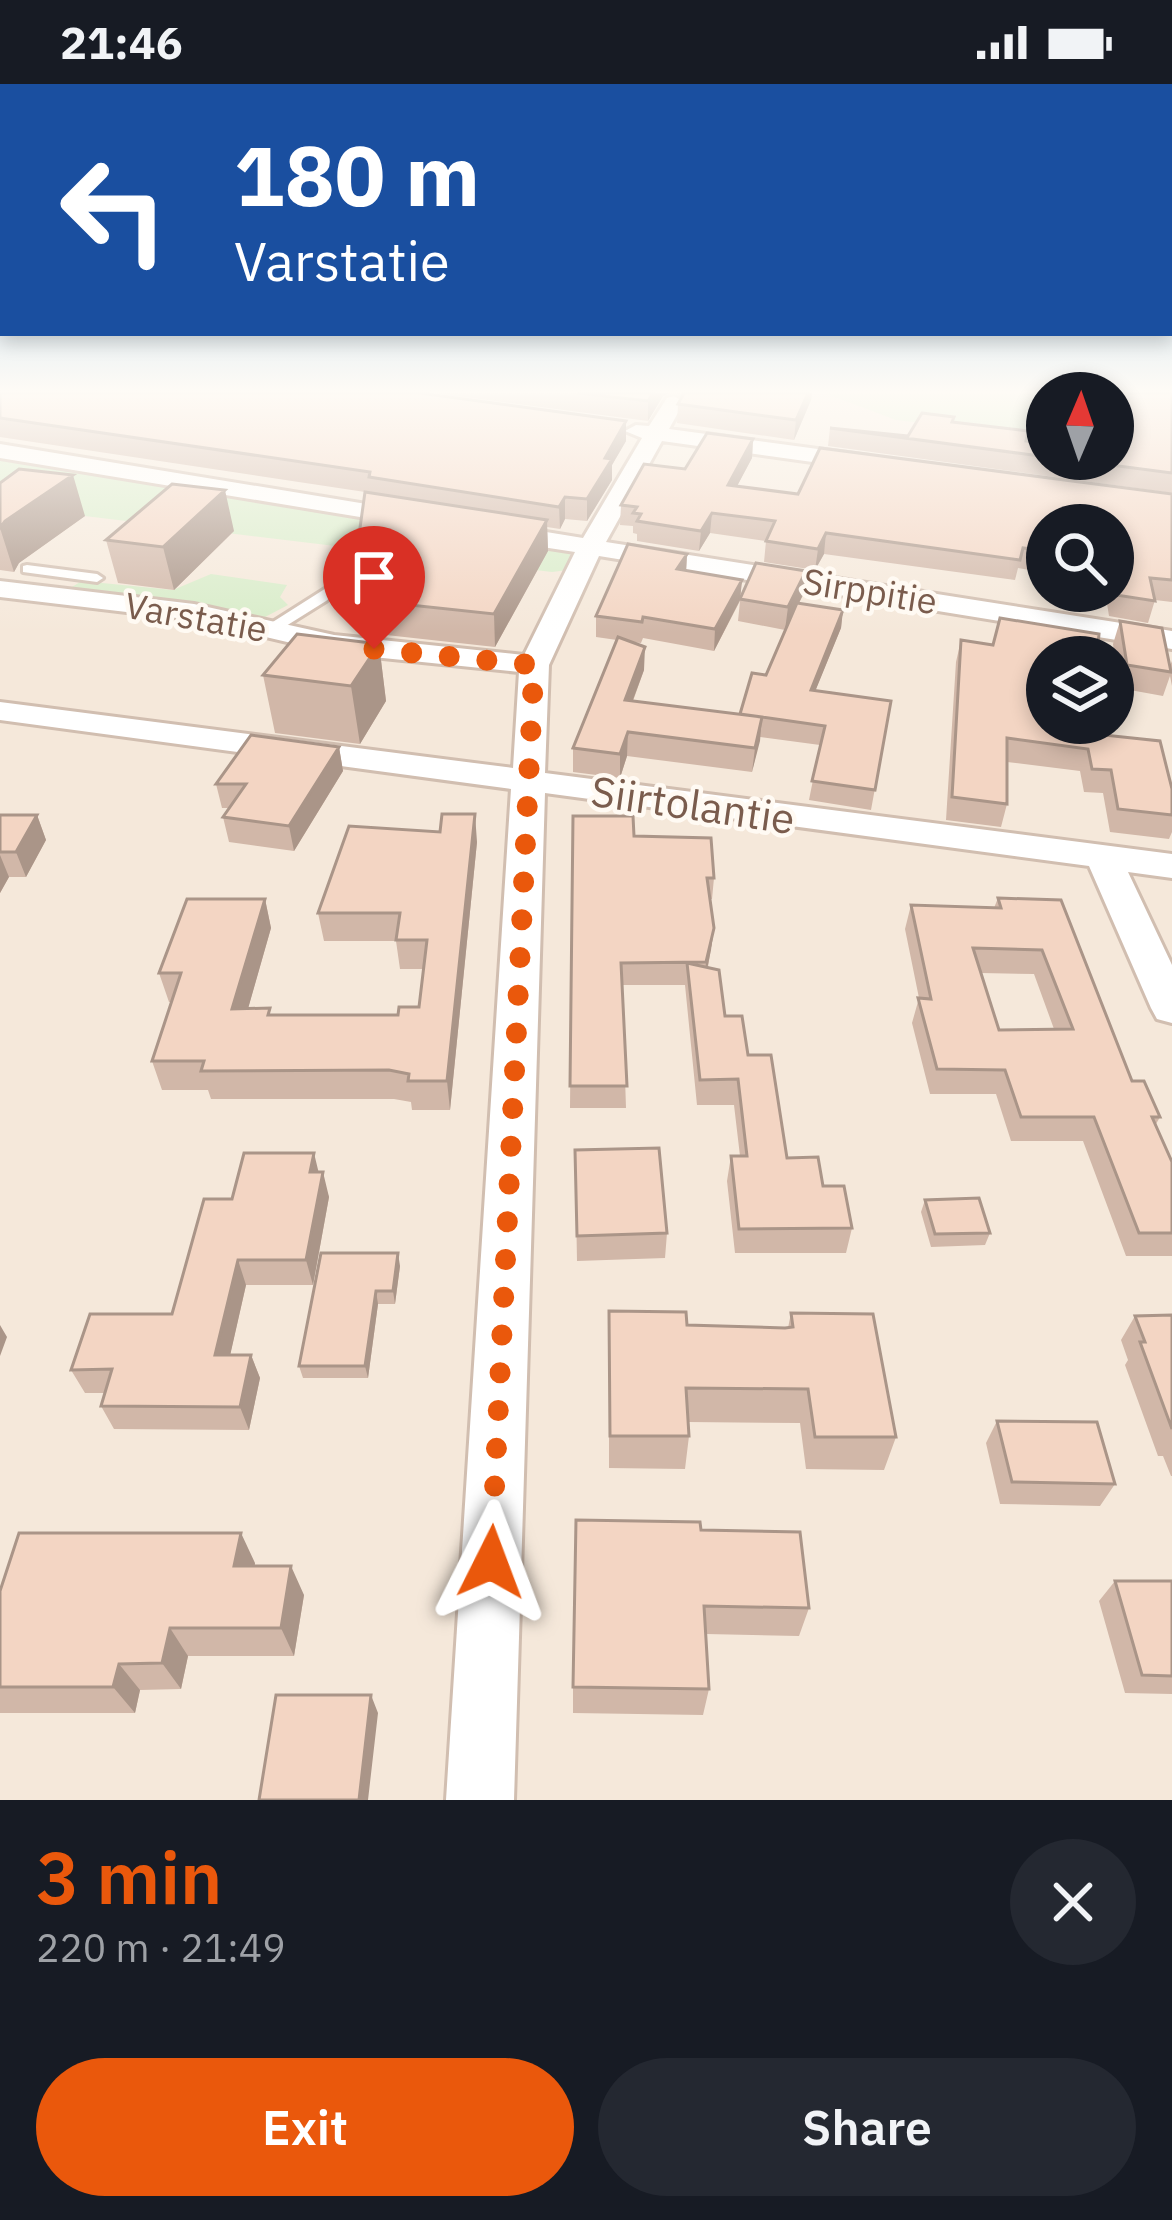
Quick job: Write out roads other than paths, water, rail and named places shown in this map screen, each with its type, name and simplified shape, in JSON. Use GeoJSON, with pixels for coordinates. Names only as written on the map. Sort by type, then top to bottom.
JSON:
{"type":"FeatureCollection","features":[{"type":"Feature","properties":{"kind":"street"},"geometry":{"type":"LineString","coordinates":[[136,473],[432,521]]}},
{"type":"Feature","properties":{"kind":"street"},"geometry":{"type":"LineString","coordinates":[[480,1800],[534,665],[590,547],[633,473]]}},
{"type":"Feature","properties":{"kind":"street","name":"Sirppitie"},"geometry":{"type":"LineString","coordinates":[[468,527],[1172,640]]}},
{"type":"Feature","properties":{"kind":"street","name":"Varstatie"},"geometry":{"type":"LineString","coordinates":[[0,589],[194,612],[334,644],[534,665]]}},
{"type":"Feature","properties":{"kind":"street","name":"Siirtolantie"},"geometry":{"type":"LineString","coordinates":[[1,713],[1172,866]]}},
{"type":"Feature","properties":{"kind":"street"},"geometry":{"type":"LineString","coordinates":[[1103,860],[1158,951],[1172,1008]]}},
{"type":"Feature","properties":{"kind":"lane"},"geometry":{"type":"LineString","coordinates":[[28,569],[97,578]]}},
{"type":"Feature","properties":{"kind":"lane"},"geometry":{"type":"LineString","coordinates":[[47,595],[71,575]]}},
{"type":"Feature","properties":{"kind":"lane"},"geometry":{"type":"LineString","coordinates":[[273,628],[304,603],[323,600],[335,588]]}}]}
